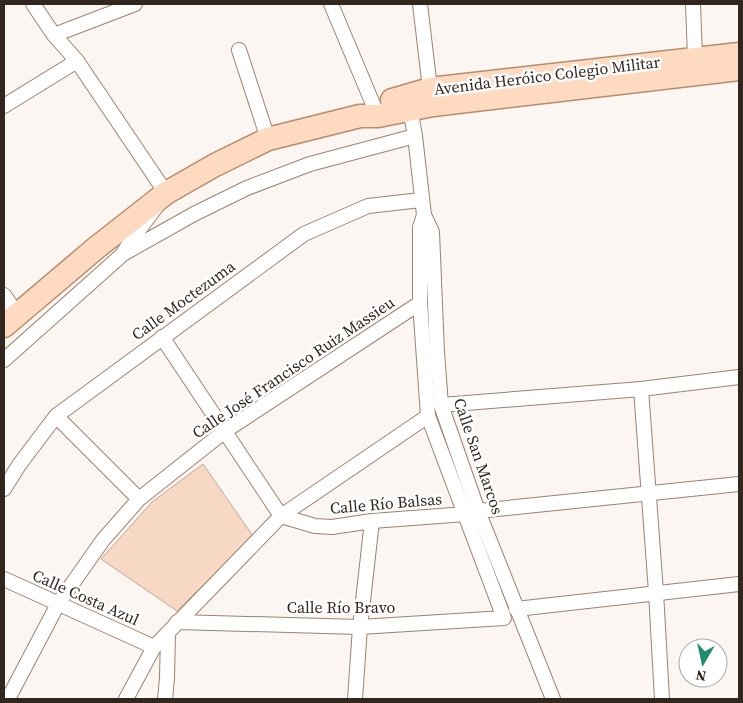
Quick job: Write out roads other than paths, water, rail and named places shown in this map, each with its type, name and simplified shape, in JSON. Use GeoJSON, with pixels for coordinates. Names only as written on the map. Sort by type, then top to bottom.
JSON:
{"type":"FeatureCollection","features":[{"type":"Feature","properties":{"kind":"main road","name":"Avenida Heróico Colegio Militar"},"geometry":{"type":"LineString","coordinates":[[10,320],[96,248],[166,193],[215,165],[268,139],[431,97],[695,58],[739,54]]}},
{"type":"Feature","properties":{"kind":"main road","name":"Avenida Heróico Colegio Militar"},"geometry":{"type":"LineString","coordinates":[[431,97],[739,70]]}},
{"type":"Feature","properties":{"kind":"street"},"geometry":{"type":"LineString","coordinates":[[33,4],[54,34],[77,61],[166,193],[152,216],[133,236],[123,254]]}},
{"type":"Feature","properties":{"kind":"street"},"geometry":{"type":"LineString","coordinates":[[54,34],[135,4]]}},
{"type":"Feature","properties":{"kind":"street"},"geometry":{"type":"LineString","coordinates":[[331,4],[370,112]]}},
{"type":"Feature","properties":{"kind":"street"},"geometry":{"type":"LineString","coordinates":[[420,4],[431,97]]}},
{"type":"Feature","properties":{"kind":"street"},"geometry":{"type":"LineString","coordinates":[[693,4],[695,58]]}},
{"type":"Feature","properties":{"kind":"street"},"geometry":{"type":"LineString","coordinates":[[239,50],[268,139]]}},
{"type":"Feature","properties":{"kind":"street"},"geometry":{"type":"LineString","coordinates":[[4,106],[77,61]]}},
{"type":"Feature","properties":{"kind":"street","name":"Calle San Marcos"},"geometry":{"type":"LineString","coordinates":[[409,102],[415,136],[421,200],[424,215],[432,232],[441,405],[472,512],[516,608],[553,699]]}},
{"type":"Feature","properties":{"kind":"street"},"geometry":{"type":"LineString","coordinates":[[4,360],[123,254],[194,214],[246,188],[310,164],[415,136]]}},
{"type":"Feature","properties":{"kind":"street","name":"Calle Moctezuma"},"geometry":{"type":"LineString","coordinates":[[4,489],[19,465],[56,416],[304,234],[368,206],[421,200]]}},
{"type":"Feature","properties":{"kind":"street"},"geometry":{"type":"LineString","coordinates":[[424,215],[420,227],[420,303],[428,416],[472,512]]}},
{"type":"Feature","properties":{"kind":"street"},"geometry":{"type":"LineString","coordinates":[[4,295],[10,320]]}},
{"type":"Feature","properties":{"kind":"street","name":"Calle José Francisco Ruiz Massieu"},"geometry":{"type":"LineString","coordinates":[[8,699],[58,604],[103,540],[139,499],[225,431],[420,303]]}},
{"type":"Feature","properties":{"kind":"street"},"geometry":{"type":"LineString","coordinates":[[162,337],[281,516]]}},
{"type":"Feature","properties":{"kind":"street"},"geometry":{"type":"LineString","coordinates":[[441,405],[641,389],[739,377]]}},
{"type":"Feature","properties":{"kind":"street"},"geometry":{"type":"LineString","coordinates":[[641,389],[662,699]]}},
{"type":"Feature","properties":{"kind":"street"},"geometry":{"type":"LineString","coordinates":[[56,416],[139,499]]}},
{"type":"Feature","properties":{"kind":"street"},"geometry":{"type":"LineString","coordinates":[[126,699],[154,647],[281,516],[428,416]]}},
{"type":"Feature","properties":{"kind":"street","name":"Calle Río Balsas"},"geometry":{"type":"LineString","coordinates":[[281,516],[315,526],[332,527],[372,521],[739,484]]}},
{"type":"Feature","properties":{"kind":"street","name":"Calle Río Bravo"},"geometry":{"type":"LineString","coordinates":[[172,628],[360,627],[504,618],[472,512]]}},
{"type":"Feature","properties":{"kind":"street"},"geometry":{"type":"LineString","coordinates":[[355,699],[360,627],[372,521]]}},
{"type":"Feature","properties":{"kind":"street","name":"Calle Costa Azul"},"geometry":{"type":"LineString","coordinates":[[4,579],[154,647]]}},
{"type":"Feature","properties":{"kind":"street"},"geometry":{"type":"LineString","coordinates":[[516,608],[739,584]]}},
{"type":"Feature","properties":{"kind":"street"},"geometry":{"type":"LineString","coordinates":[[165,699],[172,628]]}}]}
